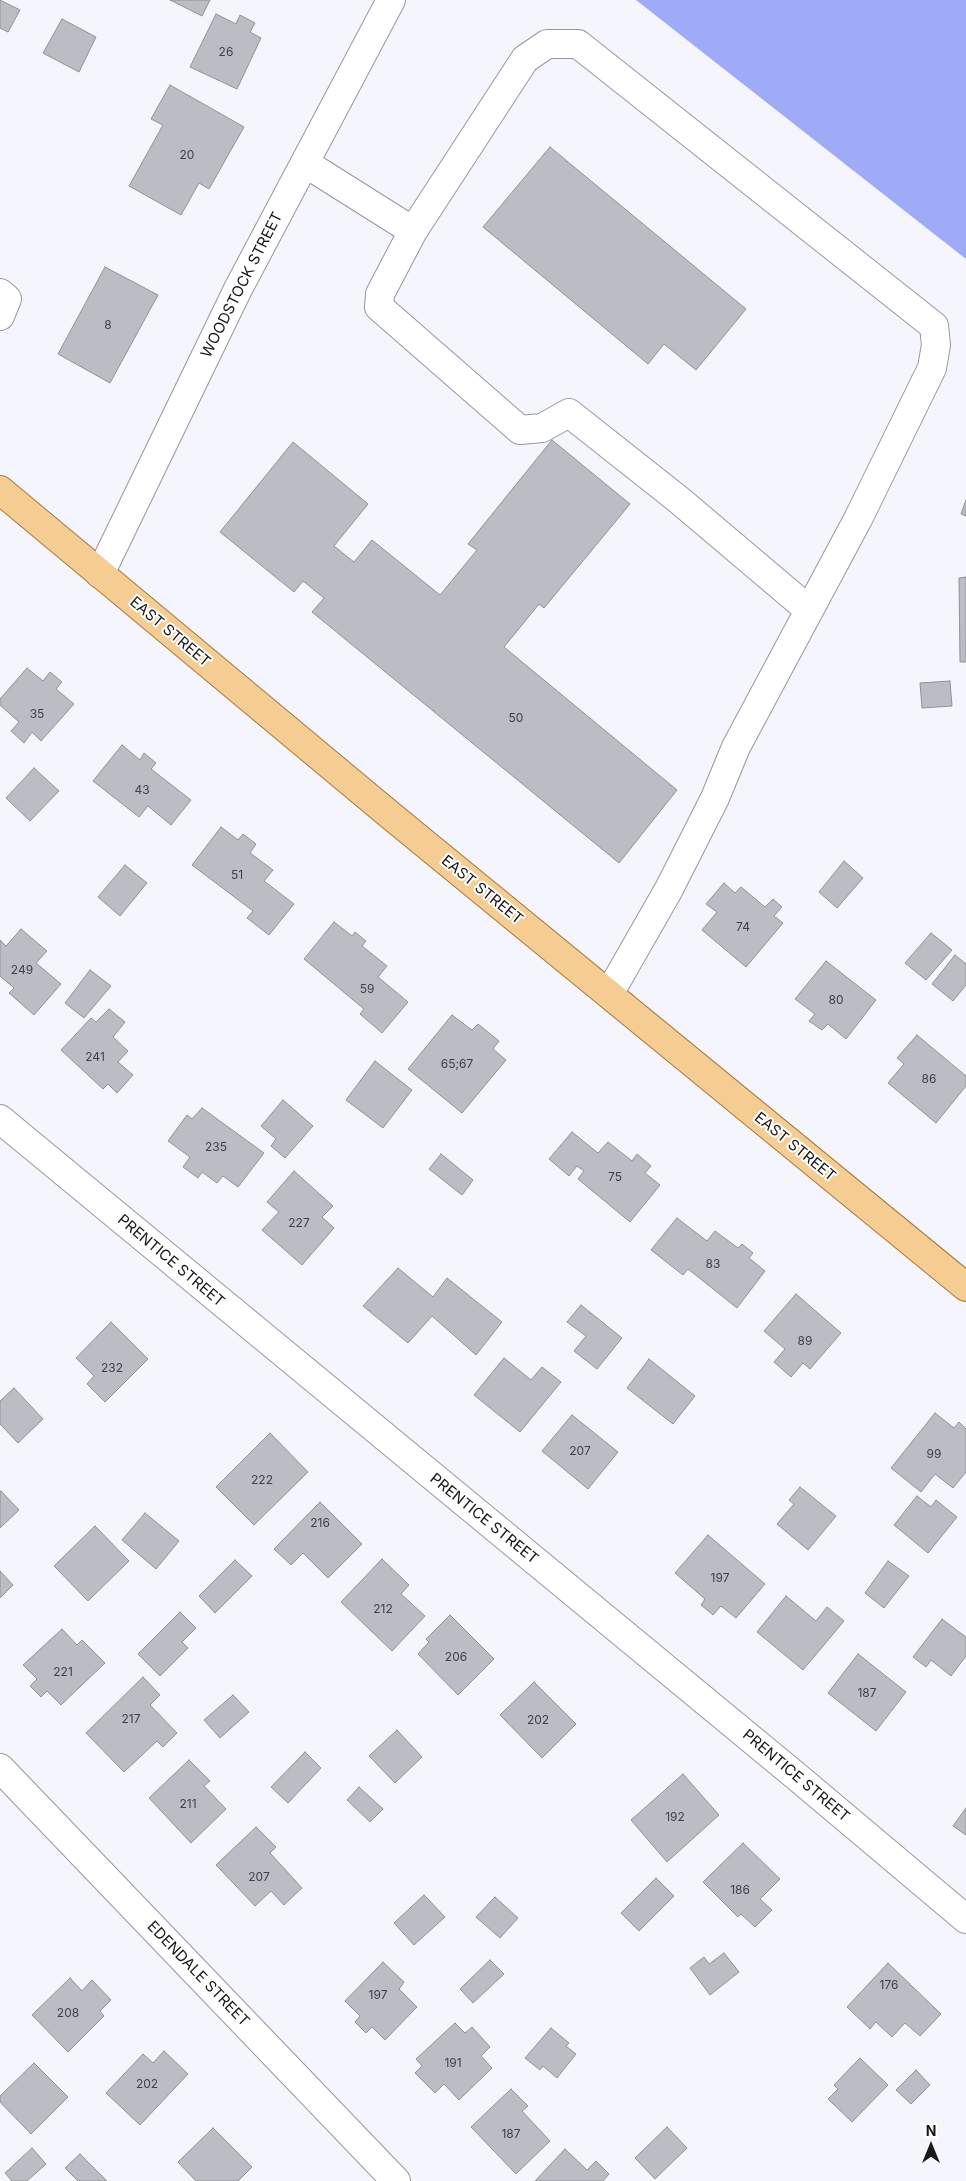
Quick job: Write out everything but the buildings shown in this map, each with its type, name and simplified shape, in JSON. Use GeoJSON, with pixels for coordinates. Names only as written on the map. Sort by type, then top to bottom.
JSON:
{"type":"FeatureCollection","features":[{"type":"Feature","properties":{"kind":"main road","name":"EAST STREET"},"geometry":{"type":"LineString","coordinates":[[0,490],[966,1287]]}},
{"type":"Feature","properties":{"kind":"street","name":"WOODSTOCK STREET"},"geometry":{"type":"LineString","coordinates":[[100,574],[238,289],[391,0]]}},
{"type":"Feature","properties":{"kind":"street"},"geometry":{"type":"LineString","coordinates":[[609,994],[669,889],[715,798],[736,747],[810,610],[858,519],[932,368],[936,345],[934,326],[578,44],[547,44],[525,60],[413,231],[380,294],[379,307],[520,430],[542,428],[570,413],[679,500],[810,610]]}},
{"type":"Feature","properties":{"kind":"street"},"geometry":{"type":"LineString","coordinates":[[305,163],[413,231]]}},
{"type":"Feature","properties":{"kind":"street"},"geometry":{"type":"LineString","coordinates":[[0,293],[7,298],[0,316]]}},
{"type":"Feature","properties":{"kind":"street","name":"PRENTICE STREET"},"geometry":{"type":"LineString","coordinates":[[0,1119],[796,1776],[966,1919]]}},
{"type":"Feature","properties":{"kind":"street","name":"EDENDALE STREET"},"geometry":{"type":"LineString","coordinates":[[0,1768],[396,2181]]}},
{"type":"Feature","properties":{"kind":"shaded area"},"geometry":{"type":"Polygon","coordinates":[[[636,0],[966,0],[966,259],[636,0]]]}}]}
